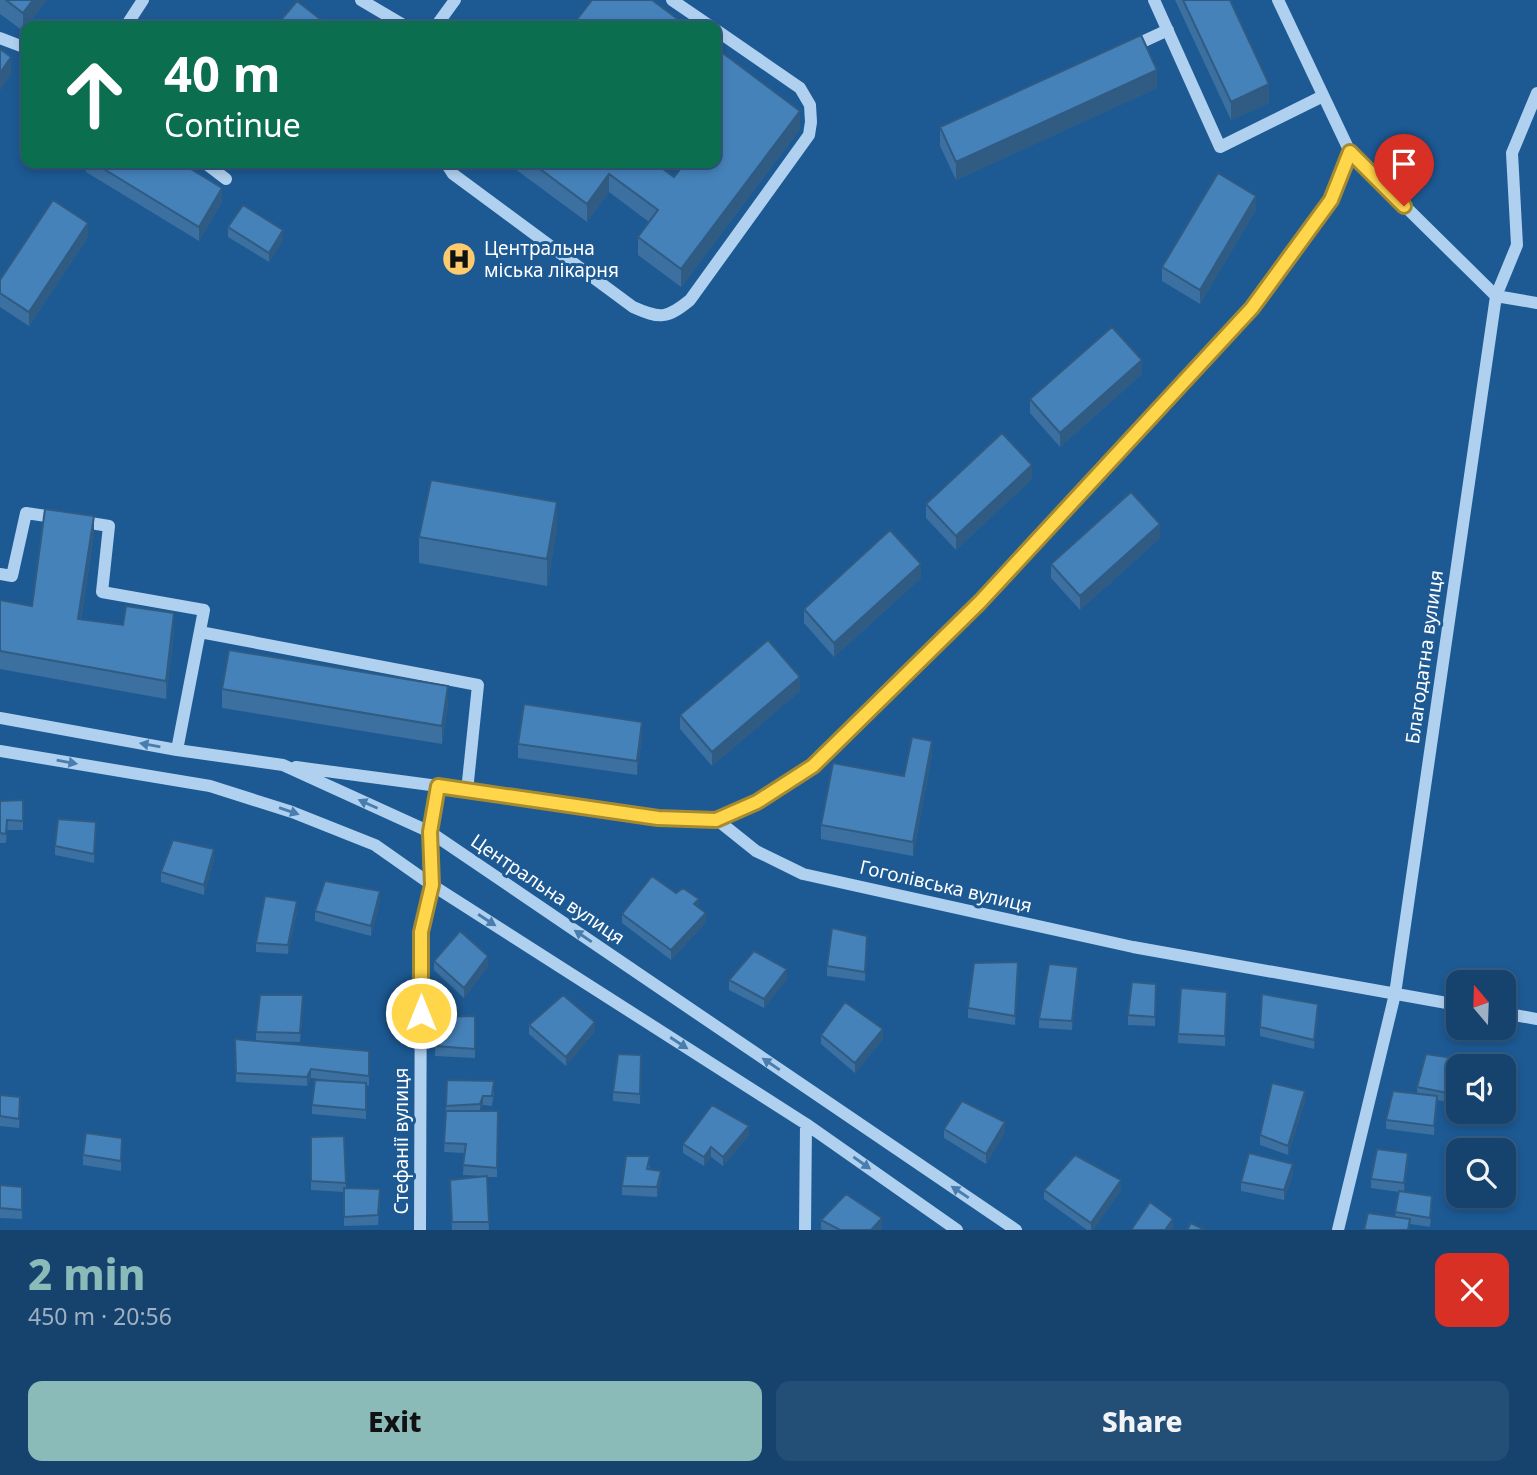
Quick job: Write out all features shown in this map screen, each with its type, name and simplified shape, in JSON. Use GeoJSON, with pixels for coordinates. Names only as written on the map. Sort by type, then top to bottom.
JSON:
{"type":"FeatureCollection","features":[{"type":"Feature","properties":{"kind":"street"},"geometry":{"type":"LineString","coordinates":[[129,21],[143,0]]}},
{"type":"Feature","properties":{"kind":"street"},"geometry":{"type":"LineString","coordinates":[[361,0],[397,21]]}},
{"type":"Feature","properties":{"kind":"street"},"geometry":{"type":"LineString","coordinates":[[440,21],[455,0]]}},
{"type":"Feature","properties":{"kind":"street"},"geometry":{"type":"LineString","coordinates":[[672,0],[703,21]]}},
{"type":"Feature","properties":{"kind":"street"},"geometry":{"type":"LineString","coordinates":[[1154,0],[1220,147],[1323,96]]}},
{"type":"Feature","properties":{"kind":"street"},"geometry":{"type":"LineString","coordinates":[[1278,0],[1350,152],[1496,296],[1537,303]]}},
{"type":"Feature","properties":{"kind":"street"},"geometry":{"type":"LineString","coordinates":[[1119,53],[1168,30]]}},
{"type":"Feature","properties":{"kind":"street"},"geometry":{"type":"LineString","coordinates":[[449,168],[453,174],[633,307],[650,314],[665,316],[676,312],[690,300],[809,135],[810,105],[800,88],[721,33]]}},
{"type":"Feature","properties":{"kind":"street"},"geometry":{"type":"LineString","coordinates":[[0,38],[21,46]]}},
{"type":"Feature","properties":{"kind":"street","name":"Благодатна вулиця"},"geometry":{"type":"LineString","coordinates":[[1338,1230],[1395,994],[1496,296],[1517,245],[1512,153],[1537,93]]}},
{"type":"Feature","properties":{"kind":"street"},"geometry":{"type":"LineString","coordinates":[[283,765],[658,818],[716,820],[757,802],[813,766],[980,602],[1252,308],[1331,200],[1350,152]]}},
{"type":"Feature","properties":{"kind":"street"},"geometry":{"type":"LineString","coordinates":[[212,168],[226,179]]}},
{"type":"Feature","properties":{"kind":"street"},"geometry":{"type":"LineString","coordinates":[[0,574],[12,576],[26,513],[109,526],[102,592],[204,610],[177,750]]}},
{"type":"Feature","properties":{"kind":"street"},"geometry":{"type":"LineString","coordinates":[[200,632],[478,685],[467,791]]}},
{"type":"Feature","properties":{"kind":"street","name":"Центральна вулиця"},"geometry":{"type":"LineString","coordinates":[[0,718],[177,750],[283,765],[430,832],[1016,1230]]}},
{"type":"Feature","properties":{"kind":"street"},"geometry":{"type":"LineString","coordinates":[[0,751],[210,786],[292,812],[375,845],[432,885],[806,1124],[957,1230]]}},
{"type":"Feature","properties":{"kind":"street"},"geometry":{"type":"LineString","coordinates":[[430,832],[438,786]]}},
{"type":"Feature","properties":{"kind":"street","name":"Гоголівська вулиця"},"geometry":{"type":"LineString","coordinates":[[716,820],[756,851],[803,874],[1133,947],[1446,1003]]}},
{"type":"Feature","properties":{"kind":"street","name":"Стефанії вулиця"},"geometry":{"type":"LineString","coordinates":[[421,1230],[421,932],[432,885],[430,832]]}},
{"type":"Feature","properties":{"kind":"street"},"geometry":{"type":"LineString","coordinates":[[1516,1016],[1537,1020]]}},
{"type":"Feature","properties":{"kind":"street"},"geometry":{"type":"LineString","coordinates":[[805,1230],[806,1124]]}},
{"type":"Feature","properties":{"kind":"building"},"geometry":{"type":"Polygon","coordinates":[[[6,0],[33,0],[23,13],[6,0]]]}},
{"type":"Feature","properties":{"kind":"building"},"geometry":{"type":"Polygon","coordinates":[[[592,0],[652,0],[680,21],[576,21],[592,0]]]}},
{"type":"Feature","properties":{"kind":"building"},"geometry":{"type":"Polygon","coordinates":[[[1183,0],[1230,0],[1269,84],[1231,102],[1183,0]]]}},
{"type":"Feature","properties":{"kind":"building"},"geometry":{"type":"Polygon","coordinates":[[[297,1],[323,21],[280,21],[297,1]]]}},
{"type":"Feature","properties":{"kind":"building"},"geometry":{"type":"Polygon","coordinates":[[[1141,35],[1157,70],[956,162],[940,127],[1141,35]]]}},
{"type":"Feature","properties":{"kind":"building"},"geometry":{"type":"Polygon","coordinates":[[[0,49],[11,57],[0,73],[0,49]]]}},
{"type":"Feature","properties":{"kind":"building"},"geometry":{"type":"Polygon","coordinates":[[[721,52],[800,111],[681,269],[638,237],[658,210],[609,174],[587,204],[539,168],[662,168],[674,177],[681,168],[721,168],[721,52]]]}},
{"type":"Feature","properties":{"kind":"building"},"geometry":{"type":"Polygon","coordinates":[[[102,168],[189,168],[222,188],[199,227],[102,168]]]}},
{"type":"Feature","properties":{"kind":"building"},"geometry":{"type":"Polygon","coordinates":[[[1218,173],[1256,196],[1200,290],[1162,267],[1218,173]]]}},
{"type":"Feature","properties":{"kind":"building"},"geometry":{"type":"Polygon","coordinates":[[[53,200],[88,223],[29,312],[0,293],[0,280],[53,200]]]}},
{"type":"Feature","properties":{"kind":"building"},"geometry":{"type":"Polygon","coordinates":[[[243,205],[283,230],[269,253],[228,227],[243,205]]]}},
{"type":"Feature","properties":{"kind":"building"},"geometry":{"type":"Polygon","coordinates":[[[1112,327],[1142,360],[1060,433],[1030,399],[1112,327]]]}},
{"type":"Feature","properties":{"kind":"building"},"geometry":{"type":"Polygon","coordinates":[[[1002,433],[1032,465],[956,536],[926,504],[1002,433]]]}},
{"type":"Feature","properties":{"kind":"building"},"geometry":{"type":"Polygon","coordinates":[[[431,480],[557,502],[547,559],[419,537],[431,480]]]}},
{"type":"Feature","properties":{"kind":"building"},"geometry":{"type":"Polygon","coordinates":[[[1131,492],[1160,524],[1080,596],[1051,564],[1131,492]]]}},
{"type":"Feature","properties":{"kind":"building"},"geometry":{"type":"Polygon","coordinates":[[[45,509],[94,516],[78,619],[123,625],[126,606],[174,613],[166,681],[0,651],[0,600],[32,606],[45,509]]]}},
{"type":"Feature","properties":{"kind":"building"},"geometry":{"type":"Polygon","coordinates":[[[890,530],[921,564],[834,643],[804,609],[890,530]]]}},
{"type":"Feature","properties":{"kind":"building"},"geometry":{"type":"Polygon","coordinates":[[[768,640],[800,677],[712,752],[680,715],[768,640]]]}},
{"type":"Feature","properties":{"kind":"building"},"geometry":{"type":"Polygon","coordinates":[[[229,650],[448,686],[442,726],[222,689],[229,650]]]}},
{"type":"Feature","properties":{"kind":"building"},"geometry":{"type":"Polygon","coordinates":[[[524,704],[642,722],[637,761],[518,744],[524,704]]]}},
{"type":"Feature","properties":{"kind":"building"},"geometry":{"type":"Polygon","coordinates":[[[912,737],[932,741],[913,842],[821,825],[833,763],[904,776],[912,737]]]}},
{"type":"Feature","properties":{"kind":"building"},"geometry":{"type":"Polygon","coordinates":[[[23,800],[23,821],[7,820],[6,834],[0,833],[0,801],[23,800]]]}},
{"type":"Feature","properties":{"kind":"building"},"geometry":{"type":"Polygon","coordinates":[[[58,819],[96,822],[94,854],[55,846],[58,819]]]}},
{"type":"Feature","properties":{"kind":"building"},"geometry":{"type":"Polygon","coordinates":[[[173,840],[214,849],[204,885],[161,872],[173,840]]]}},
{"type":"Feature","properties":{"kind":"building"},"geometry":{"type":"Polygon","coordinates":[[[652,876],[676,893],[683,888],[699,899],[694,904],[706,913],[671,950],[622,914],[652,876]]]}},
{"type":"Feature","properties":{"kind":"building"},"geometry":{"type":"Polygon","coordinates":[[[325,881],[380,891],[371,926],[315,911],[325,881]]]}},
{"type":"Feature","properties":{"kind":"building"},"geometry":{"type":"Polygon","coordinates":[[[265,896],[297,901],[288,945],[256,943],[265,896]]]}},
{"type":"Feature","properties":{"kind":"building"},"geometry":{"type":"Polygon","coordinates":[[[832,928],[867,936],[865,972],[827,966],[832,928]]]}},
{"type":"Feature","properties":{"kind":"building"},"geometry":{"type":"Polygon","coordinates":[[[460,931],[488,956],[464,988],[434,961],[460,931]]]}},
{"type":"Feature","properties":{"kind":"building"},"geometry":{"type":"Polygon","coordinates":[[[754,951],[787,969],[764,999],[729,980],[754,951]]]}},
{"type":"Feature","properties":{"kind":"building"},"geometry":{"type":"Polygon","coordinates":[[[1018,962],[1015,1016],[968,1008],[974,963],[1018,962]]]}},
{"type":"Feature","properties":{"kind":"building"},"geometry":{"type":"Polygon","coordinates":[[[1049,964],[1078,967],[1072,1021],[1039,1019],[1049,964]]]}},
{"type":"Feature","properties":{"kind":"building"},"geometry":{"type":"Polygon","coordinates":[[[1132,982],[1156,984],[1155,1017],[1128,1015],[1132,982]]]}},
{"type":"Feature","properties":{"kind":"building"},"geometry":{"type":"Polygon","coordinates":[[[1181,988],[1227,992],[1225,1036],[1178,1034],[1181,988]]]}},
{"type":"Feature","properties":{"kind":"building"},"geometry":{"type":"Polygon","coordinates":[[[1262,994],[1318,1004],[1314,1040],[1260,1027],[1262,994]]]}},
{"type":"Feature","properties":{"kind":"building"},"geometry":{"type":"Polygon","coordinates":[[[260,995],[303,995],[300,1033],[256,1032],[260,995]]]}},
{"type":"Feature","properties":{"kind":"building"},"geometry":{"type":"Polygon","coordinates":[[[563,995],[595,1022],[566,1057],[529,1025],[563,995]]]}},
{"type":"Feature","properties":{"kind":"building"},"geometry":{"type":"Polygon","coordinates":[[[845,1002],[883,1029],[855,1063],[821,1035],[845,1002]]]}},
{"type":"Feature","properties":{"kind":"building"},"geometry":{"type":"Polygon","coordinates":[[[475,1016],[475,1049],[435,1046],[436,1017],[475,1016]]]}},
{"type":"Feature","properties":{"kind":"building"},"geometry":{"type":"Polygon","coordinates":[[[235,1039],[369,1051],[369,1076],[311,1069],[307,1077],[236,1073],[235,1039]]]}},
{"type":"Feature","properties":{"kind":"building"},"geometry":{"type":"Polygon","coordinates":[[[618,1054],[641,1055],[640,1094],[613,1092],[618,1054]]]}},
{"type":"Feature","properties":{"kind":"building"},"geometry":{"type":"Polygon","coordinates":[[[1426,1054],[1446,1057],[1446,1093],[1417,1087],[1426,1054]]]}},
{"type":"Feature","properties":{"kind":"building"},"geometry":{"type":"Polygon","coordinates":[[[315,1080],[366,1083],[366,1110],[312,1105],[315,1080]]]}},
{"type":"Feature","properties":{"kind":"building"},"geometry":{"type":"Polygon","coordinates":[[[447,1080],[494,1081],[492,1096],[483,1096],[480,1104],[446,1106],[447,1080]]]}},
{"type":"Feature","properties":{"kind":"building"},"geometry":{"type":"Polygon","coordinates":[[[1272,1083],[1305,1091],[1288,1146],[1260,1135],[1272,1083]]]}},
{"type":"Feature","properties":{"kind":"building"},"geometry":{"type":"Polygon","coordinates":[[[1393,1091],[1437,1096],[1434,1126],[1386,1120],[1393,1091]]]}},
{"type":"Feature","properties":{"kind":"building"},"geometry":{"type":"Polygon","coordinates":[[[0,1095],[20,1097],[19,1119],[0,1116],[0,1095]]]}},
{"type":"Feature","properties":{"kind":"building"},"geometry":{"type":"Polygon","coordinates":[[[962,1101],[1005,1122],[986,1154],[944,1129],[962,1101]]]}},
{"type":"Feature","properties":{"kind":"building"},"geometry":{"type":"Polygon","coordinates":[[[712,1105],[749,1126],[723,1157],[711,1147],[704,1157],[683,1144],[712,1105]]]}},
{"type":"Feature","properties":{"kind":"building"},"geometry":{"type":"Polygon","coordinates":[[[446,1111],[498,1111],[497,1168],[463,1165],[466,1144],[444,1143],[446,1111]]]}},
{"type":"Feature","properties":{"kind":"building"},"geometry":{"type":"Polygon","coordinates":[[[86,1133],[122,1138],[121,1161],[83,1155],[86,1133]]]}},
{"type":"Feature","properties":{"kind":"building"},"geometry":{"type":"Polygon","coordinates":[[[344,1136],[346,1183],[311,1181],[311,1137],[344,1136]]]}},
{"type":"Feature","properties":{"kind":"building"},"geometry":{"type":"Polygon","coordinates":[[[1377,1149],[1408,1153],[1404,1183],[1371,1179],[1377,1149]]]}},
{"type":"Feature","properties":{"kind":"building"},"geometry":{"type":"Polygon","coordinates":[[[1249,1153],[1293,1164],[1284,1190],[1241,1182],[1249,1153]]]}},
{"type":"Feature","properties":{"kind":"building"},"geometry":{"type":"Polygon","coordinates":[[[1075,1155],[1121,1180],[1091,1223],[1044,1190],[1075,1155]]]}},
{"type":"Feature","properties":{"kind":"building"},"geometry":{"type":"Polygon","coordinates":[[[626,1156],[650,1156],[647,1169],[661,1171],[657,1187],[622,1186],[626,1156]]]}},
{"type":"Feature","properties":{"kind":"building"},"geometry":{"type":"Polygon","coordinates":[[[487,1176],[489,1222],[452,1222],[450,1180],[487,1176]]]}},
{"type":"Feature","properties":{"kind":"building"},"geometry":{"type":"Polygon","coordinates":[[[0,1185],[22,1187],[22,1210],[0,1208],[0,1185]]]}},
{"type":"Feature","properties":{"kind":"building"},"geometry":{"type":"Polygon","coordinates":[[[344,1188],[380,1189],[378,1215],[344,1217],[344,1188]]]}},
{"type":"Feature","properties":{"kind":"building"},"geometry":{"type":"Polygon","coordinates":[[[1399,1191],[1432,1196],[1430,1218],[1395,1212],[1399,1191]]]}},
{"type":"Feature","properties":{"kind":"building"},"geometry":{"type":"Polygon","coordinates":[[[846,1194],[882,1218],[871,1230],[840,1230],[821,1220],[846,1194]]]}},
{"type":"Feature","properties":{"kind":"building"},"geometry":{"type":"Polygon","coordinates":[[[1150,1202],[1173,1219],[1165,1230],[1131,1230],[1150,1202]]]}},
{"type":"Feature","properties":{"kind":"building"},"geometry":{"type":"Polygon","coordinates":[[[1368,1213],[1410,1219],[1408,1230],[1364,1230],[1368,1213]]]}},
{"type":"Feature","properties":{"kind":"building"},"geometry":{"type":"Polygon","coordinates":[[[1191,1223],[1205,1230],[1187,1230],[1191,1223]]]}},
{"type":"Feature","properties":{"kind":"place","name":"Центральна міська лікарня"},"geometry":{"type":"Point","coordinates":[459,259]}},
{"type":"Feature","properties":{"kind":"route"},"geometry":{"type":"LineString","coordinates":[[421,1013],[421,932],[432,885],[430,832],[438,786],[658,818],[716,820],[757,802],[813,766],[980,602],[1252,308],[1331,200],[1350,152],[1404,206]]}}]}
